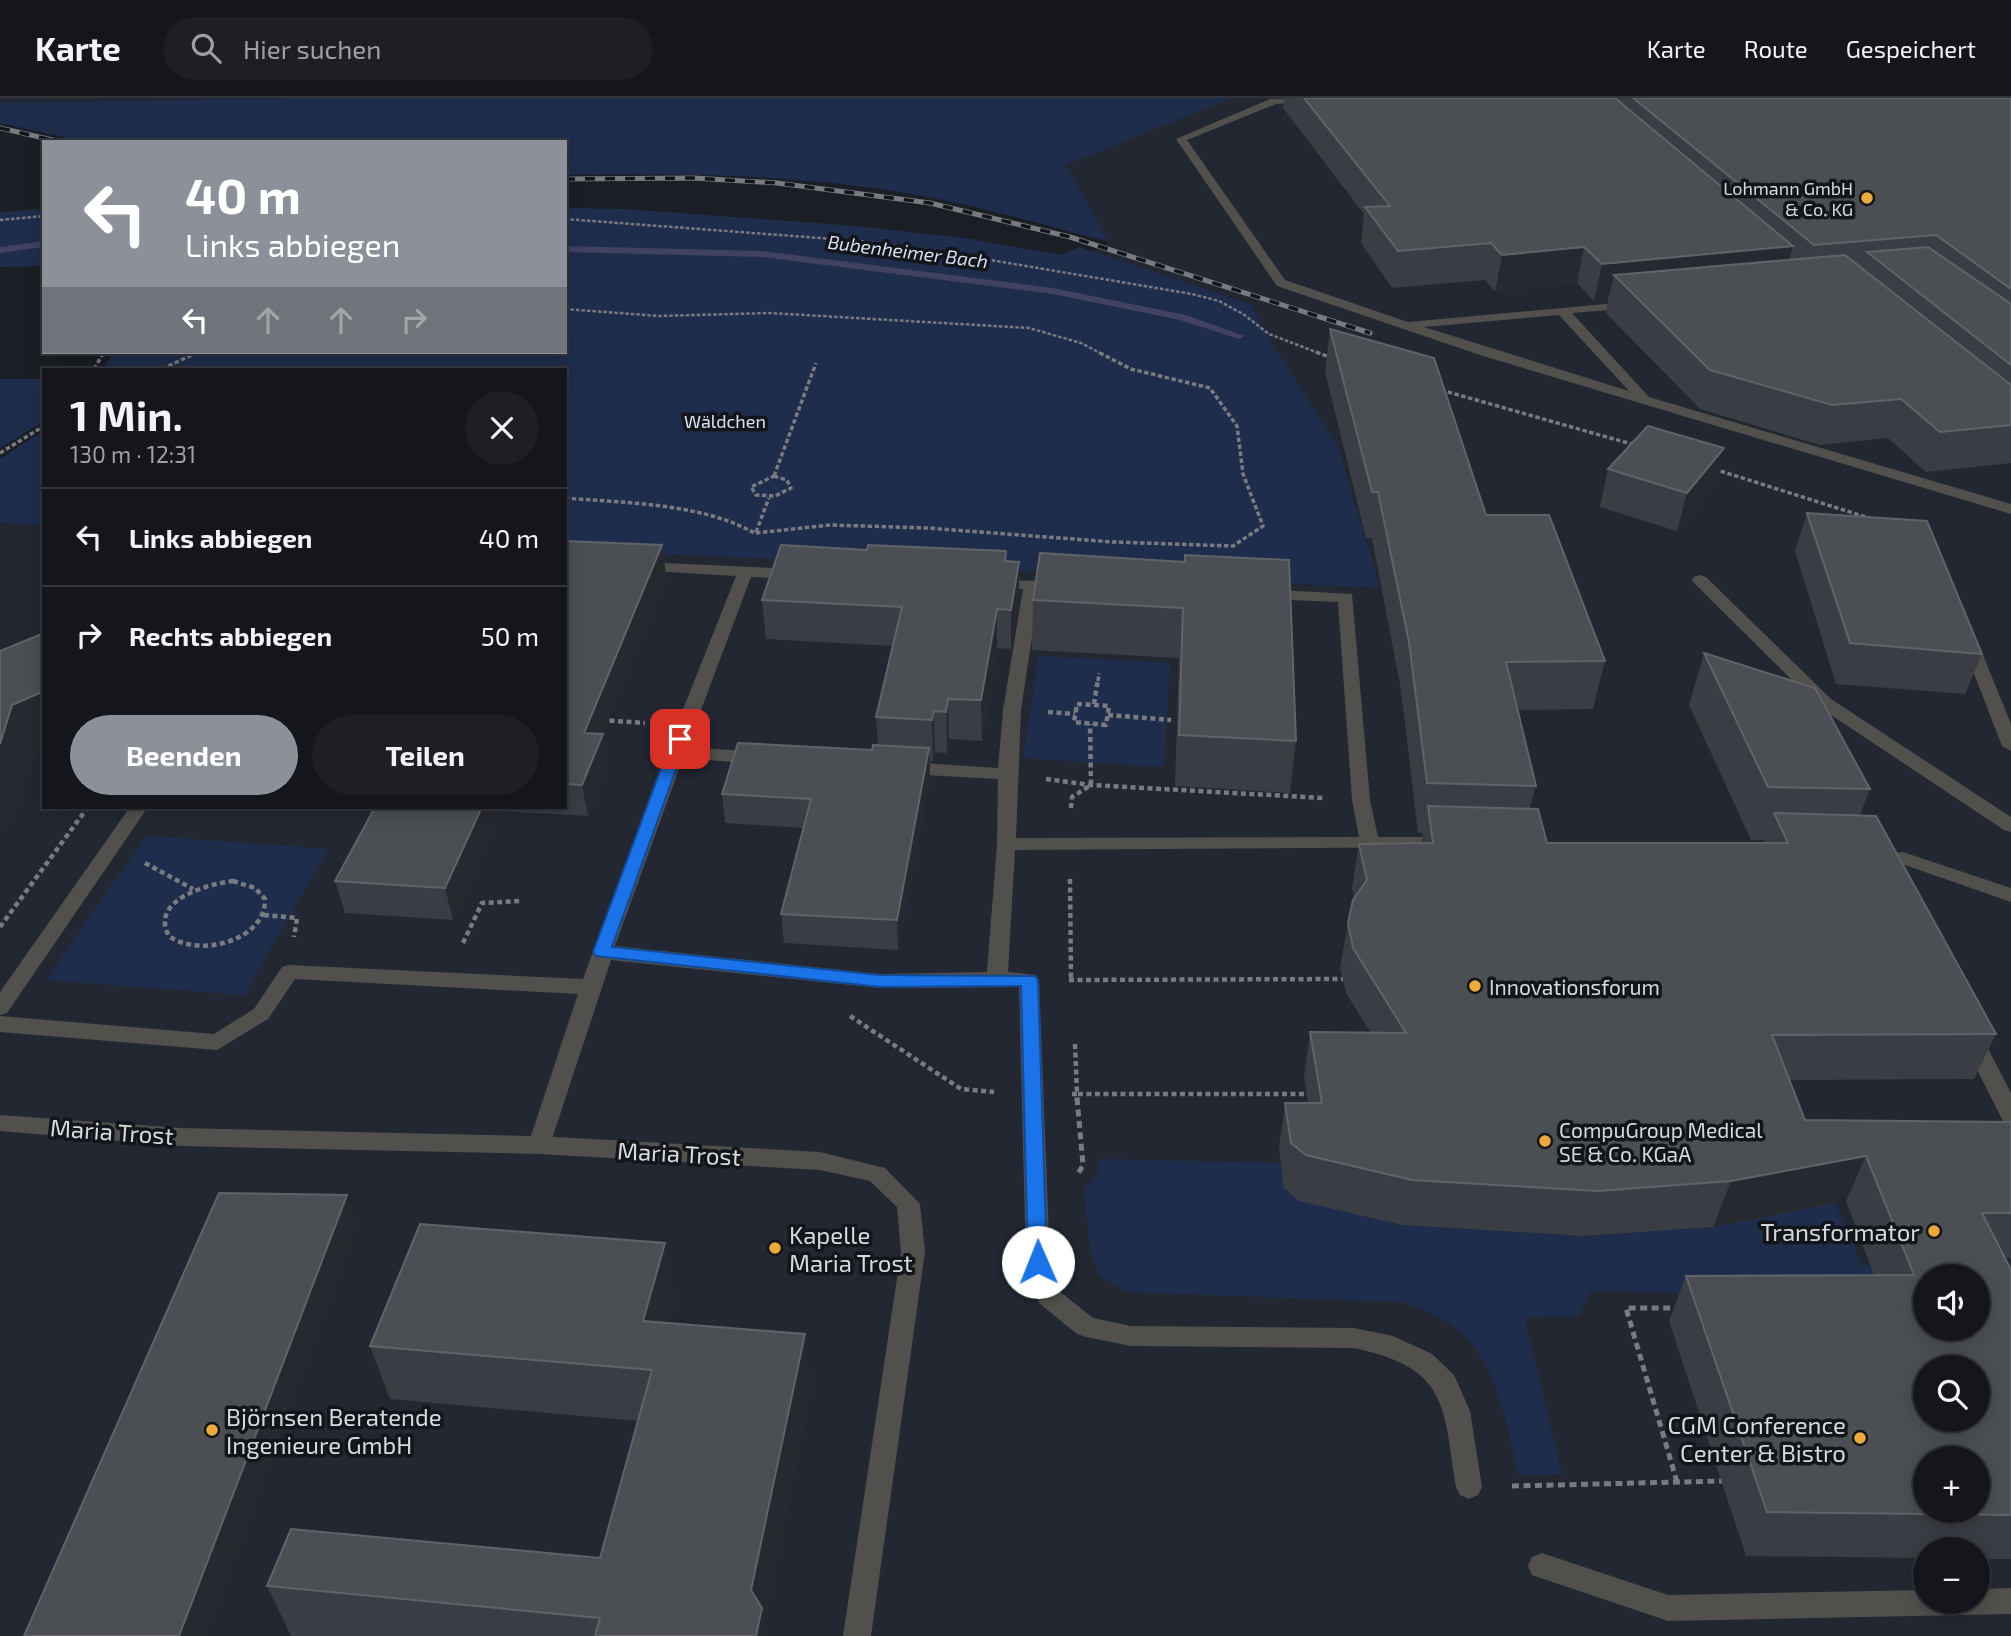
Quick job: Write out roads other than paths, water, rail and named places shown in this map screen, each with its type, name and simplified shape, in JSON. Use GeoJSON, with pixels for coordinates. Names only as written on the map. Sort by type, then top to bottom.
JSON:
{"type":"FeatureCollection","features":[{"type":"Feature","properties":{"kind":"street"},"geometry":{"type":"LineString","coordinates":[[1324,98],[1273,101],[1181,139],[1281,283],[1488,353],[2011,509]]}},
{"type":"Feature","properties":{"kind":"street"},"geometry":{"type":"LineString","coordinates":[[1405,325],[1641,303]]}},
{"type":"Feature","properties":{"kind":"street"},"geometry":{"type":"LineString","coordinates":[[1562,310],[1645,400]]}},
{"type":"Feature","properties":{"kind":"street"},"geometry":{"type":"LineString","coordinates":[[621,566],[813,575]]}},
{"type":"Feature","properties":{"kind":"street"},"geometry":{"type":"LineString","coordinates":[[539,1145],[589,987],[684,725],[745,572]]}},
{"type":"Feature","properties":{"kind":"street"},"geometry":{"type":"LineString","coordinates":[[1700,579],[1825,703],[2011,826]]}},
{"type":"Feature","properties":{"kind":"street"},"geometry":{"type":"LineString","coordinates":[[977,582],[1073,586]]}},
{"type":"Feature","properties":{"kind":"street"},"geometry":{"type":"LineString","coordinates":[[997,979],[1012,710],[1032,585]]}},
{"type":"Feature","properties":{"kind":"street"},"geometry":{"type":"LineString","coordinates":[[1250,593],[1346,597],[1361,800],[1369,841]]}},
{"type":"Feature","properties":{"kind":"street"},"geometry":{"type":"LineString","coordinates":[[1962,624],[2011,746]]}},
{"type":"Feature","properties":{"kind":"street"},"geometry":{"type":"LineString","coordinates":[[675,752],[772,759]]}},
{"type":"Feature","properties":{"kind":"street"},"geometry":{"type":"LineString","coordinates":[[882,766],[1007,774]]}},
{"type":"Feature","properties":{"kind":"street"},"geometry":{"type":"LineString","coordinates":[[0,1008],[138,809]]}},
{"type":"Feature","properties":{"kind":"street"},"geometry":{"type":"LineString","coordinates":[[1006,844],[1369,841],[1465,843]]}},
{"type":"Feature","properties":{"kind":"street"},"geometry":{"type":"LineString","coordinates":[[1893,883],[1871,855],[1903,858],[2011,895]]}},
{"type":"Feature","properties":{"kind":"street"},"geometry":{"type":"LineString","coordinates":[[602,952],[880,981],[1029,980],[1038,1262],[1048,1296],[1086,1327],[1131,1336],[1354,1338],[1393,1346],[1423,1361],[1445,1383],[1457,1411],[1469,1487]]}},
{"type":"Feature","properties":{"kind":"street"},"geometry":{"type":"LineString","coordinates":[[0,1024],[217,1042],[261,1014],[289,972],[589,987]]}},
{"type":"Feature","properties":{"kind":"street"},"geometry":{"type":"LineString","coordinates":[[1961,1017],[2006,1124]]}},
{"type":"Feature","properties":{"kind":"street","name":"Maria Trost"},"geometry":{"type":"LineString","coordinates":[[0,1122],[181,1137],[539,1145],[820,1161],[877,1174],[908,1204],[913,1252],[857,1636]]}},
{"type":"Feature","properties":{"kind":"street"},"geometry":{"type":"LineString","coordinates":[[1542,1566],[1668,1608],[2011,1601]]}},
{"type":"Feature","properties":{"kind":"waterway","name":"Bubenheimer Bach"},"geometry":{"type":"LineString","coordinates":[[0,250],[42,244]]}},
{"type":"Feature","properties":{"kind":"waterway","name":"Bubenheimer Bach"},"geometry":{"type":"LineString","coordinates":[[567,249],[762,254],[1053,291],[1182,317],[1239,336]]}},
{"type":"Feature","properties":{"kind":"railway"},"geometry":{"type":"LineString","coordinates":[[0,128],[52,140]]}},
{"type":"Feature","properties":{"kind":"railway"},"geometry":{"type":"LineString","coordinates":[[567,179],[693,178],[777,183],[930,203],[1070,237],[1370,333]]}},
{"type":"Feature","properties":{"kind":"place","name":"Lohmann GmbH & Co. KG"},"geometry":{"type":"Point","coordinates":[1867,198]}},
{"type":"Feature","properties":{"kind":"place","name":"Innovationsforum"},"geometry":{"type":"Point","coordinates":[1475,986]}},
{"type":"Feature","properties":{"kind":"place","name":"CompuGroup Medical SE & Co. KGaA"},"geometry":{"type":"Point","coordinates":[1545,1141]}},
{"type":"Feature","properties":{"kind":"place","name":"Transformator"},"geometry":{"type":"Point","coordinates":[1934,1231]}},
{"type":"Feature","properties":{"kind":"place","name":"Kapelle Maria Trost"},"geometry":{"type":"Point","coordinates":[775,1248]}},
{"type":"Feature","properties":{"kind":"place","name":"Björnsen Beratende Ingenieure GmbH"},"geometry":{"type":"Point","coordinates":[212,1430]}},
{"type":"Feature","properties":{"kind":"place","name":"CGM Conference Center & Bistro"},"geometry":{"type":"Point","coordinates":[1860,1438]}},
{"type":"Feature","properties":{"kind":"park label","name":"Wäldchen"},"geometry":{"type":"Point","coordinates":[725,421]}}]}
